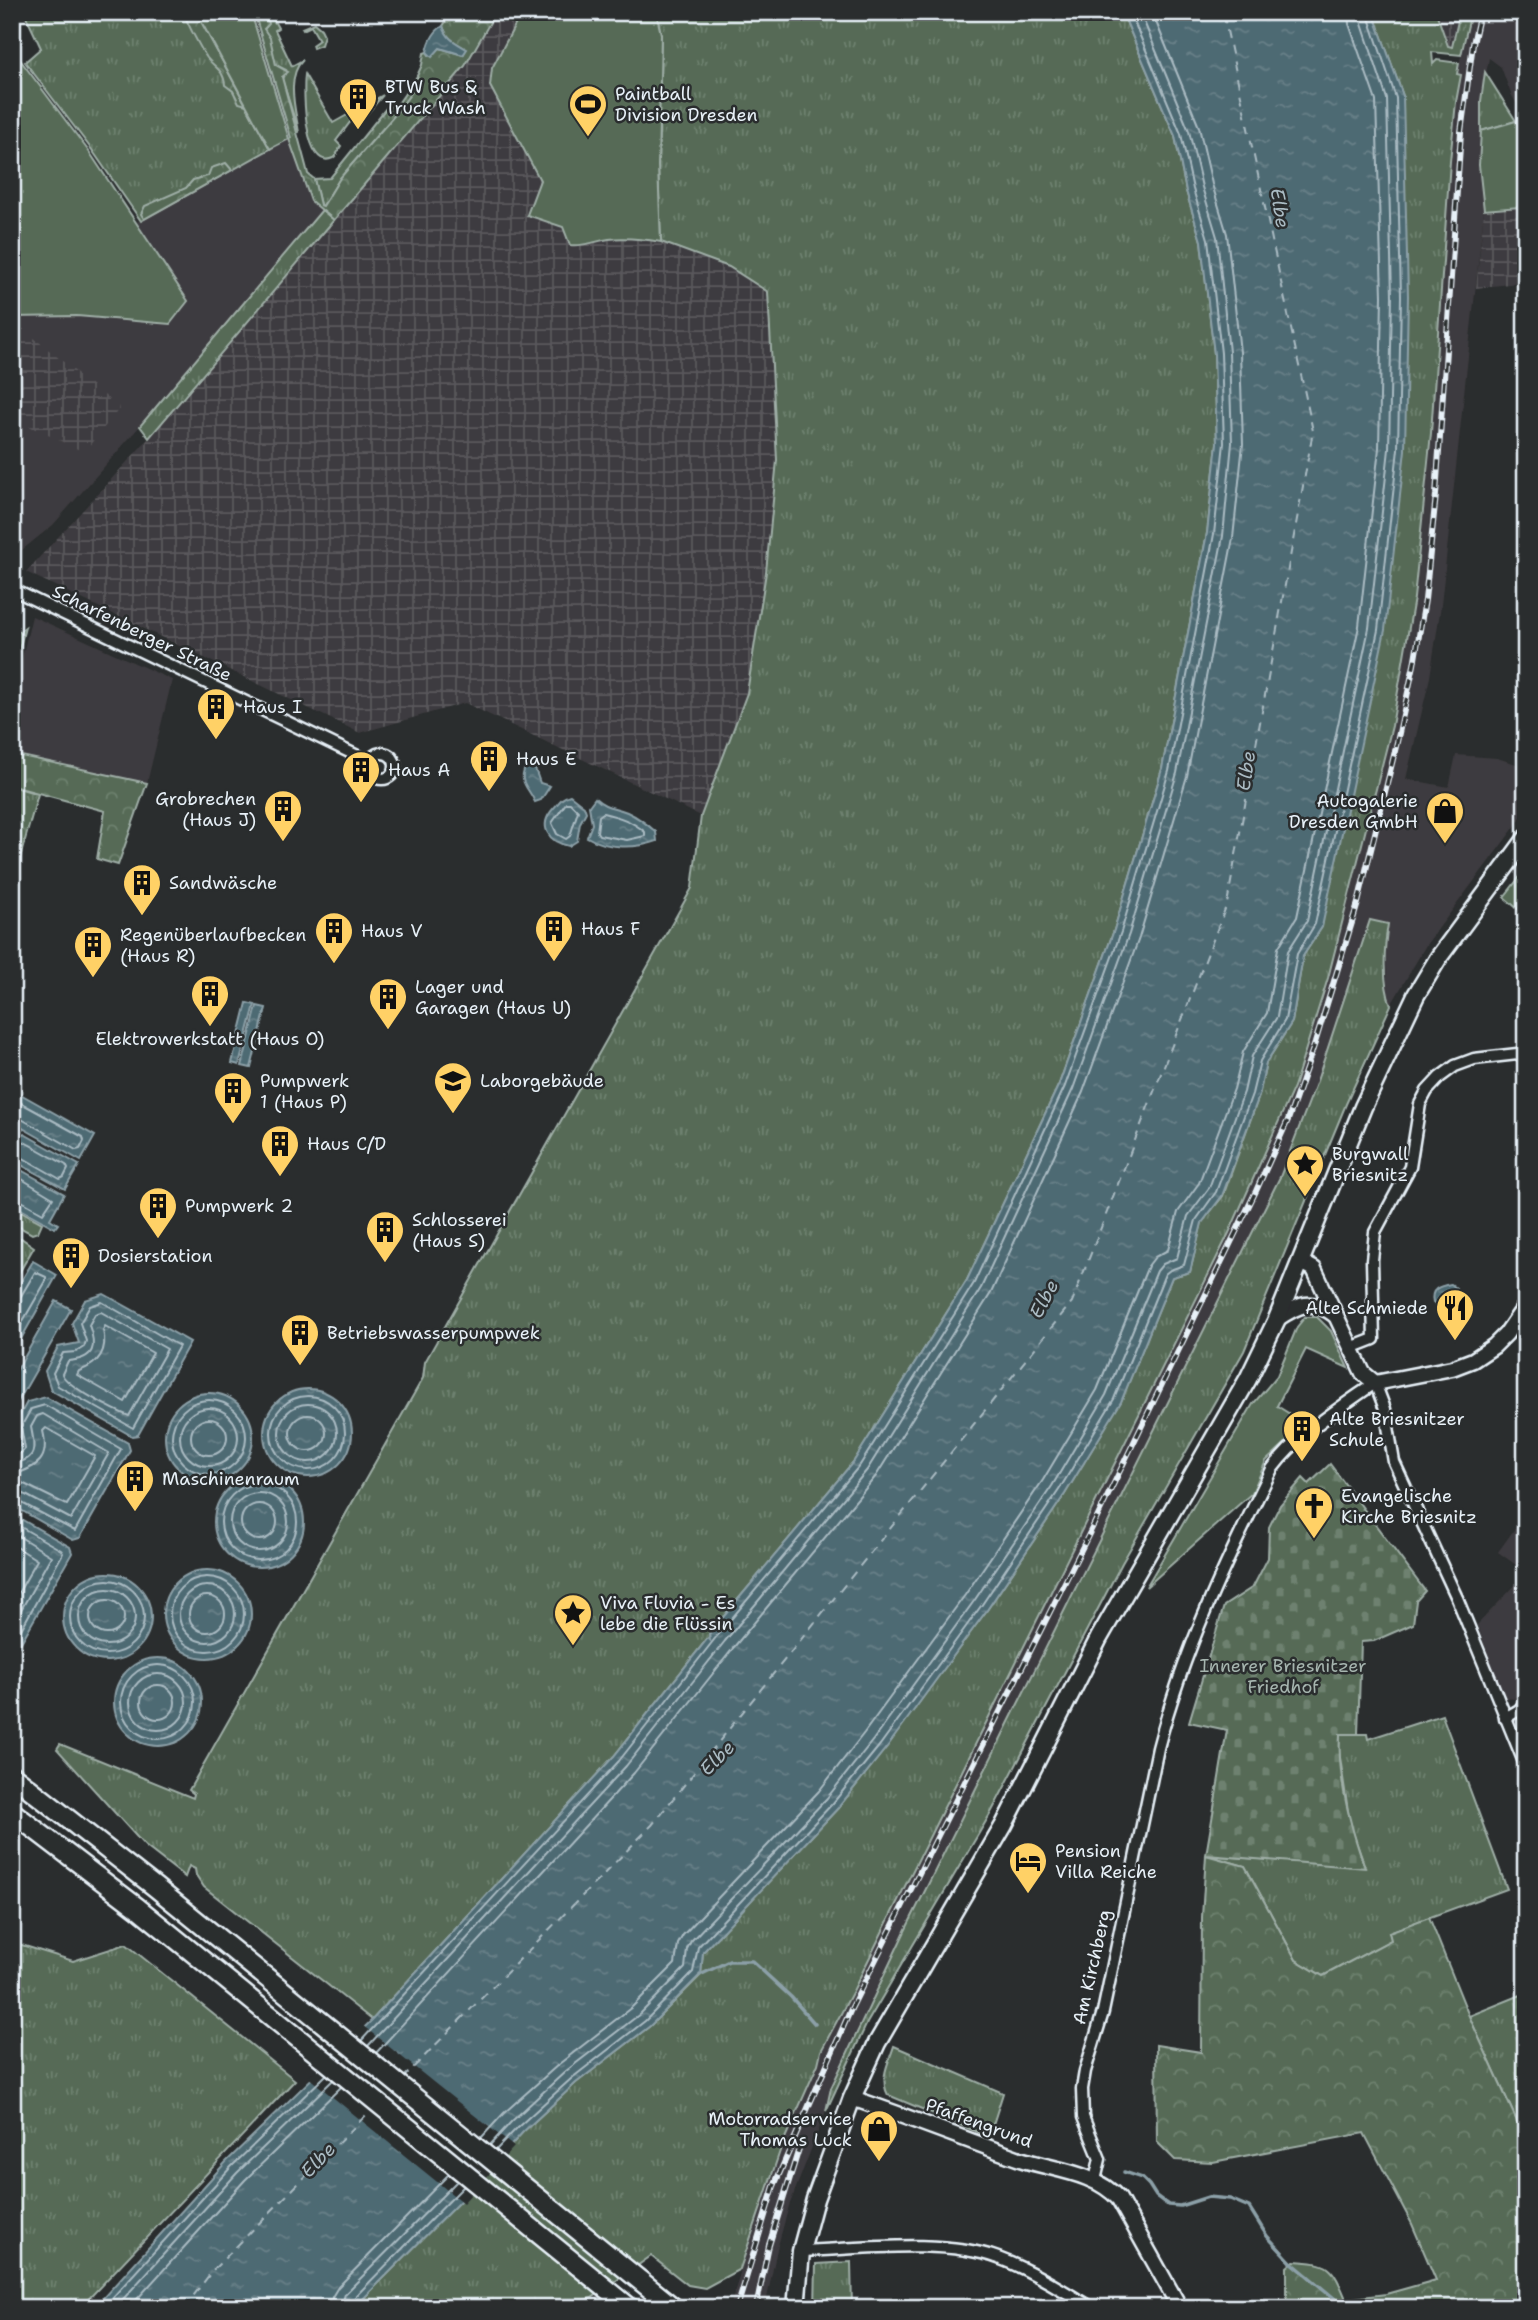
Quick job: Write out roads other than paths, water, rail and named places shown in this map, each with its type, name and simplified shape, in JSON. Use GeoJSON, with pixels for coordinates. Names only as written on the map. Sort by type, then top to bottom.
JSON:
{"type":"FeatureCollection","features":[{"type":"Feature","properties":{"kind":"highway"},"geometry":{"type":"LineString","coordinates":[[12,1775],[155,1887],[674,2308]]}},
{"type":"Feature","properties":{"kind":"highway"},"geometry":{"type":"LineString","coordinates":[[12,1812],[138,1908],[630,2308]]}},
{"type":"Feature","properties":{"kind":"main road"},"geometry":{"type":"LineString","coordinates":[[796,2308],[801,2251],[815,2199],[852,2098],[894,2012],[1004,1825],[1105,1627],[1237,1399],[1277,1319],[1363,1107],[1416,995],[1439,957],[1526,839]]}},
{"type":"Feature","properties":{"kind":"street","name":"Scharfenberger Straße"},"geometry":{"type":"LineString","coordinates":[[12,589],[370,762]]}},
{"type":"Feature","properties":{"kind":"street"},"geometry":{"type":"LineString","coordinates":[[1350,1348],[1374,1339],[1371,1287],[1375,1232],[1410,1167],[1420,1104],[1427,1091],[1455,1066],[1474,1059],[1526,1053]]}},
{"type":"Feature","properties":{"kind":"street"},"geometry":{"type":"LineString","coordinates":[[1300,1261],[1314,1269],[1363,1373],[1375,1383],[1385,1409],[1394,1462],[1457,1598],[1526,1767]]}},
{"type":"Feature","properties":{"kind":"street"},"geometry":{"type":"LineString","coordinates":[[1277,1319],[1290,1310],[1311,1304],[1322,1305],[1335,1315]]}},
{"type":"Feature","properties":{"kind":"street"},"geometry":{"type":"LineString","coordinates":[[1375,1383],[1452,1368],[1473,1360],[1506,1334],[1526,1305]]}},
{"type":"Feature","properties":{"kind":"street","name":"Am Kirchberg"},"geometry":{"type":"LineString","coordinates":[[1095,2180],[1100,2159],[1083,2117],[1081,2102],[1085,2071],[1103,2012],[1158,1748],[1170,1704],[1229,1556],[1272,1469],[1281,1457],[1318,1426],[1375,1383]]}},
{"type":"Feature","properties":{"kind":"street"},"geometry":{"type":"LineString","coordinates":[[1505,1718],[1519,1710],[1526,1702]]}},
{"type":"Feature","properties":{"kind":"street","name":"Pfaffengrund"},"geometry":{"type":"LineString","coordinates":[[852,2098],[1038,2165],[1095,2180]]}},
{"type":"Feature","properties":{"kind":"street"},"geometry":{"type":"LineString","coordinates":[[1095,2180],[1119,2199],[1180,2308]]}},
{"type":"Feature","properties":{"kind":"street"},"geometry":{"type":"LineString","coordinates":[[801,2251],[942,2248],[978,2252],[1020,2267],[1093,2308]]}},
{"type":"Feature","properties":{"kind":"water","name":"Elbe"},"geometry":{"type":"Polygon","coordinates":[[[1122,12],[1373,12],[1403,96],[1408,296],[1405,450],[1385,630],[1322,927],[1303,956],[1292,1022],[1266,1063],[1259,1096],[1222,1196],[1202,1223],[1190,1272],[1172,1277],[1121,1402],[1065,1494],[987,1610],[887,1747],[838,1808],[703,1952],[701,1974],[650,2026],[576,2083],[523,2132],[459,2202],[354,2308],[94,2308],[226,2162],[372,2020],[614,1756],[708,1638],[710,1640],[709,1634],[854,1461],[967,1280],[1059,1084],[1114,930],[1162,769],[1207,533],[1217,443],[1214,354],[1201,241],[1186,191],[1175,136],[1122,12]]]}},
{"type":"Feature","properties":{"kind":"water"},"geometry":{"type":"Polygon","coordinates":[[[443,26],[449,37],[467,49],[463,55],[440,48],[432,57],[427,52],[432,37],[443,26]]]}},
{"type":"Feature","properties":{"kind":"water"},"geometry":{"type":"Polygon","coordinates":[[[528,763],[534,766],[540,783],[550,786],[541,800],[535,802],[523,779],[528,763]]]}},
{"type":"Feature","properties":{"kind":"water"},"geometry":{"type":"Polygon","coordinates":[[[570,795],[584,806],[586,812],[580,823],[577,841],[569,846],[551,837],[546,821],[562,799],[570,795]]]}},
{"type":"Feature","properties":{"kind":"water"},"geometry":{"type":"Polygon","coordinates":[[[595,798],[642,821],[656,832],[657,841],[621,846],[603,844],[587,837],[592,824],[589,806],[595,798]]]}},
{"type":"Feature","properties":{"kind":"water"},"geometry":{"type":"Polygon","coordinates":[[[247,1003],[255,1005],[239,1065],[232,1063],[247,1003]]]}},
{"type":"Feature","properties":{"kind":"water"},"geometry":{"type":"Polygon","coordinates":[[[257,1006],[266,1008],[251,1068],[242,1066],[257,1006]]]}},
{"type":"Feature","properties":{"kind":"water"},"geometry":{"type":"Polygon","coordinates":[[[15,1091],[95,1136],[81,1161],[12,1122],[12,1096],[15,1091]]]}},
{"type":"Feature","properties":{"kind":"water"},"geometry":{"type":"Polygon","coordinates":[[[12,1127],[79,1165],[65,1189],[12,1160],[12,1127]]]}},
{"type":"Feature","properties":{"kind":"water"},"geometry":{"type":"Polygon","coordinates":[[[12,1165],[64,1194],[50,1219],[58,1224],[55,1228],[12,1204],[12,1165]]]}},
{"type":"Feature","properties":{"kind":"water"},"geometry":{"type":"Polygon","coordinates":[[[33,1261],[57,1275],[12,1355],[12,1297],[33,1261]]]}},
{"type":"Feature","properties":{"kind":"water"},"geometry":{"type":"Polygon","coordinates":[[[1451,1284],[1456,1288],[1456,1301],[1453,1305],[1438,1307],[1432,1298],[1434,1291],[1451,1284]]]}},
{"type":"Feature","properties":{"kind":"water"},"geometry":{"type":"Polygon","coordinates":[[[104,1294],[190,1342],[138,1435],[132,1436],[51,1390],[45,1371],[58,1347],[79,1343],[72,1323],[85,1300],[104,1294]]]}},
{"type":"Feature","properties":{"kind":"water"},"geometry":{"type":"Polygon","coordinates":[[[56,1301],[71,1309],[12,1412],[12,1379],[56,1301]]]}},
{"type":"Feature","properties":{"kind":"water"},"geometry":{"type":"Polygon","coordinates":[[[299,1389],[317,1389],[333,1396],[345,1408],[352,1424],[352,1442],[345,1458],[333,1470],[317,1477],[299,1477],[283,1470],[271,1458],[264,1442],[264,1424],[271,1408],[283,1396],[299,1389]]]}},
{"type":"Feature","properties":{"kind":"water"},"geometry":{"type":"Polygon","coordinates":[[[200,1393],[218,1393],[234,1400],[246,1412],[253,1428],[253,1446],[246,1462],[234,1474],[218,1481],[200,1481],[184,1474],[172,1462],[165,1446],[165,1428],[172,1412],[184,1400],[200,1393]]]}},
{"type":"Feature","properties":{"kind":"water"},"geometry":{"type":"Polygon","coordinates":[[[46,1397],[128,1443],[130,1450],[80,1538],[73,1540],[12,1505],[12,1448],[20,1446],[14,1426],[27,1402],[46,1397]]]}},
{"type":"Feature","properties":{"kind":"water"},"geometry":{"type":"Polygon","coordinates":[[[259,1477],[284,1485],[296,1497],[304,1522],[296,1547],[284,1559],[259,1567],[234,1559],[222,1547],[214,1522],[222,1497],[234,1485],[259,1477]]]}},
{"type":"Feature","properties":{"kind":"water"},"geometry":{"type":"Polygon","coordinates":[[[12,1514],[70,1547],[72,1553],[19,1646],[12,1642],[12,1514]]]}},
{"type":"Feature","properties":{"kind":"water"},"geometry":{"type":"Polygon","coordinates":[[[207,1570],[232,1577],[244,1589],[251,1614],[244,1639],[232,1651],[207,1658],[182,1651],[170,1639],[163,1614],[170,1589],[182,1577],[207,1570]]]}},
{"type":"Feature","properties":{"kind":"water"},"geometry":{"type":"Polygon","coordinates":[[[107,1573],[124,1577],[138,1586],[147,1600],[151,1617],[147,1634],[138,1648],[124,1657],[107,1661],[90,1657],[76,1648],[67,1634],[63,1617],[67,1600],[76,1586],[90,1577],[107,1573]]]}},
{"type":"Feature","properties":{"kind":"water"},"geometry":{"type":"Polygon","coordinates":[[[158,1658],[175,1662],[189,1671],[198,1685],[202,1702],[198,1719],[189,1733],[175,1742],[158,1746],[141,1742],[127,1733],[118,1719],[114,1702],[118,1685],[127,1671],[141,1662],[158,1658]]]}},
{"type":"Feature","properties":{"kind":"waterway"},"geometry":{"type":"LineString","coordinates":[[700,1975],[729,1961],[752,1961],[791,1997],[815,2024]]}},
{"type":"Feature","properties":{"kind":"waterway"},"geometry":{"type":"LineString","coordinates":[[1124,2172],[1142,2178],[1156,2196],[1168,2205],[1180,2206],[1208,2197],[1230,2199],[1249,2207],[1267,2236],[1291,2262],[1346,2308]]}},
{"type":"Feature","properties":{"kind":"railway"},"geometry":{"type":"LineString","coordinates":[[737,2308],[774,2186],[851,2009],[1097,1518],[1256,1191],[1288,1120],[1315,1043],[1358,903],[1395,751],[1425,600],[1436,495],[1461,132],[1480,12]]}},
{"type":"Feature","properties":{"kind":"railway"},"geometry":{"type":"LineString","coordinates":[[756,2308],[769,2245],[801,2142]]}},
{"type":"Feature","properties":{"kind":"place","name":"BTW Bus & Truck Wash"},"geometry":{"type":"Point","coordinates":[358,131]}},
{"type":"Feature","properties":{"kind":"place","name":"Paintball Division Dresden"},"geometry":{"type":"Point","coordinates":[588,138]}},
{"type":"Feature","properties":{"kind":"place","name":"Haus I"},"geometry":{"type":"Point","coordinates":[216,741]}},
{"type":"Feature","properties":{"kind":"place","name":"Haus E"},"geometry":{"type":"Point","coordinates":[489,793]}},
{"type":"Feature","properties":{"kind":"place","name":"Haus A"},"geometry":{"type":"Point","coordinates":[361,804]}},
{"type":"Feature","properties":{"kind":"place","name":"Grobrechen (Haus J)"},"geometry":{"type":"Point","coordinates":[283,843]}},
{"type":"Feature","properties":{"kind":"place","name":"Autogalerie Dresden GmbH"},"geometry":{"type":"Point","coordinates":[1445,845]}},
{"type":"Feature","properties":{"kind":"place","name":"Sandwäsche"},"geometry":{"type":"Point","coordinates":[142,917]}},
{"type":"Feature","properties":{"kind":"place","name":"Haus F"},"geometry":{"type":"Point","coordinates":[554,963]}},
{"type":"Feature","properties":{"kind":"place","name":"Haus V"},"geometry":{"type":"Point","coordinates":[334,965]}},
{"type":"Feature","properties":{"kind":"place","name":"Regenüberlaufbecken (Haus R)"},"geometry":{"type":"Point","coordinates":[93,979]}},
{"type":"Feature","properties":{"kind":"place","name":"Elektrowerkstatt (Haus O)"},"geometry":{"type":"Point","coordinates":[210,1028]}},
{"type":"Feature","properties":{"kind":"place","name":"Lager und Garagen (Haus U)"},"geometry":{"type":"Point","coordinates":[388,1031]}},
{"type":"Feature","properties":{"kind":"place","name":"Laborgebäude"},"geometry":{"type":"Point","coordinates":[453,1115]}},
{"type":"Feature","properties":{"kind":"place","name":"Pumpwerk 1 (Haus P)"},"geometry":{"type":"Point","coordinates":[233,1125]}},
{"type":"Feature","properties":{"kind":"place","name":"Haus C/D"},"geometry":{"type":"Point","coordinates":[280,1178]}},
{"type":"Feature","properties":{"kind":"place","name":"Burgwall Briesnitz"},"geometry":{"type":"Point","coordinates":[1305,1198]}},
{"type":"Feature","properties":{"kind":"place","name":"Pumpwerk 2"},"geometry":{"type":"Point","coordinates":[158,1240]}},
{"type":"Feature","properties":{"kind":"place","name":"Schlosserei (Haus S)"},"geometry":{"type":"Point","coordinates":[385,1264]}},
{"type":"Feature","properties":{"kind":"place","name":"Dosierstation"},"geometry":{"type":"Point","coordinates":[71,1290]}},
{"type":"Feature","properties":{"kind":"place","name":"Alte Schmiede"},"geometry":{"type":"Point","coordinates":[1455,1342]}},
{"type":"Feature","properties":{"kind":"place","name":"Betriebswasserpumpwek"},"geometry":{"type":"Point","coordinates":[300,1367]}},
{"type":"Feature","properties":{"kind":"place","name":"Alte Briesnitzer Schule"},"geometry":{"type":"Point","coordinates":[1302,1463]}},
{"type":"Feature","properties":{"kind":"place","name":"Maschinenraum"},"geometry":{"type":"Point","coordinates":[135,1513]}},
{"type":"Feature","properties":{"kind":"place","name":"Evangelische Kirche Briesnitz"},"geometry":{"type":"Point","coordinates":[1314,1540]}},
{"type":"Feature","properties":{"kind":"place","name":"Viva Fluvia - Es lebe die Flüssin"},"geometry":{"type":"Point","coordinates":[573,1647]}},
{"type":"Feature","properties":{"kind":"place","name":"Pension Villa Reiche"},"geometry":{"type":"Point","coordinates":[1028,1895]}},
{"type":"Feature","properties":{"kind":"place","name":"Motorradservice Thomas Luck"},"geometry":{"type":"Point","coordinates":[879,2163]}},
{"type":"Feature","properties":{"kind":"park label","name":"Innerer Briesnitzer Friedhof"},"geometry":{"type":"Point","coordinates":[1283,1676]}}]}
